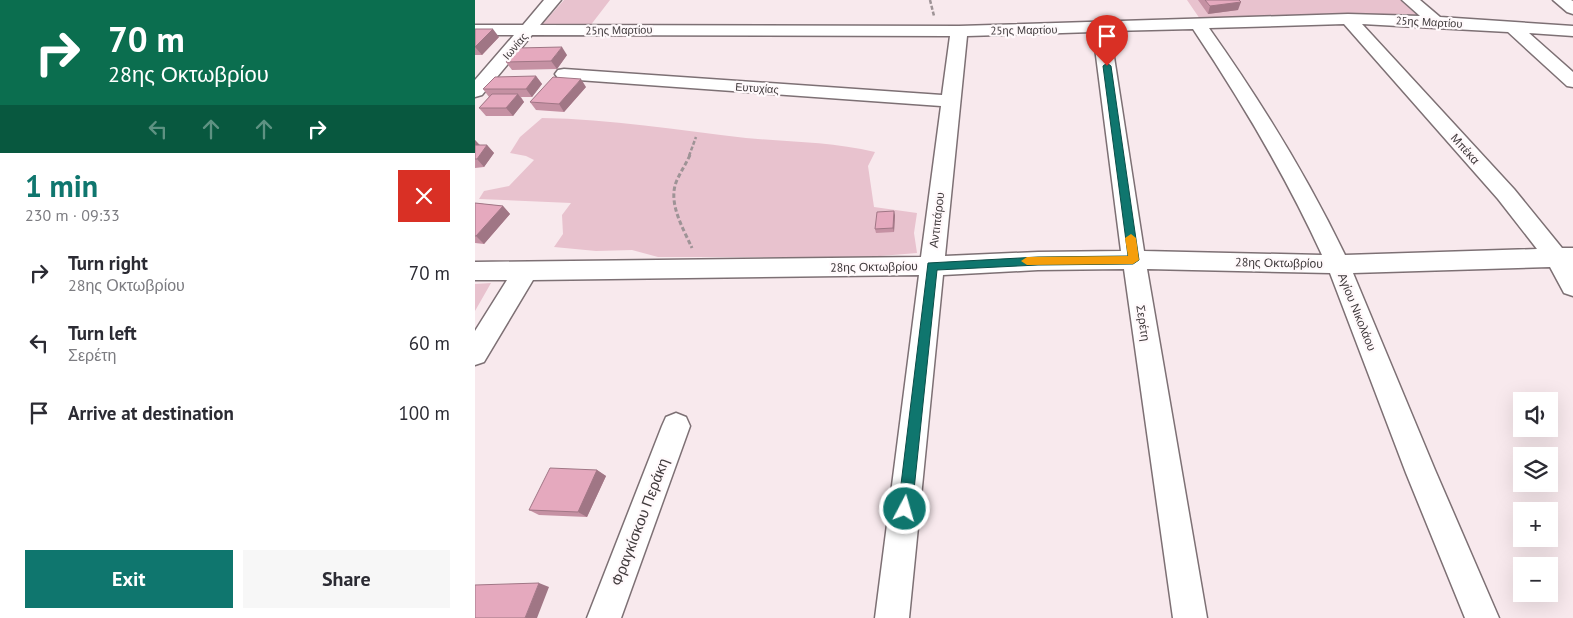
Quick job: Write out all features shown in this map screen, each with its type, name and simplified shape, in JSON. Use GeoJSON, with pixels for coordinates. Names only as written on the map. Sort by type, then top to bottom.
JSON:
{"type":"FeatureCollection","features":[{"type":"Feature","properties":{"kind":"street","name":"Ιωνίας"},"geometry":{"type":"LineString","coordinates":[[475,92],[553,0]]}},
{"type":"Feature","properties":{"kind":"street"},"geometry":{"type":"LineString","coordinates":[[1410,0],[1436,22]]}},
{"type":"Feature","properties":{"kind":"street"},"geometry":{"type":"LineString","coordinates":[[1561,0],[1573,9]]}},
{"type":"Feature","properties":{"kind":"street","name":"25ης Μαρτίου"},"geometry":{"type":"LineString","coordinates":[[475,30],[959,31],[1348,19],[1436,22],[1573,31]]}},
{"type":"Feature","properties":{"kind":"street","name":"Μπέκα"},"geometry":{"type":"LineString","coordinates":[[1348,19],[1565,257],[1573,286]]}},
{"type":"Feature","properties":{"kind":"street","name":"Αγίου Νικολάου"},"geometry":{"type":"LineString","coordinates":[[1197,23],[1228,68],[1309,203],[1338,264],[1421,473],[1482,618]]}},
{"type":"Feature","properties":{"kind":"street","name":"Σερέτη"},"geometry":{"type":"LineString","coordinates":[[1101,28],[1133,260],[1189,618]]}},
{"type":"Feature","properties":{"kind":"street"},"geometry":{"type":"LineString","coordinates":[[1514,28],[1573,82]]}},
{"type":"Feature","properties":{"kind":"street","name":"Αντιπάρου"},"geometry":{"type":"LineString","coordinates":[[892,618],[959,31]]}},
{"type":"Feature","properties":{"kind":"street","name":"Ευτυχίας"},"geometry":{"type":"LineString","coordinates":[[564,74],[951,102]]}},
{"type":"Feature","properties":{"kind":"street","name":"28ης Οκτωβρίου"},"geometry":{"type":"LineString","coordinates":[[475,271],[525,272],[932,266],[1038,261],[1133,260],[1338,264],[1565,257]]}},
{"type":"Feature","properties":{"kind":"street"},"geometry":{"type":"LineString","coordinates":[[475,354],[525,272]]}},
{"type":"Feature","properties":{"kind":"street","name":"Φραγκίσκου Περάκη"},"geometry":{"type":"LineString","coordinates":[[604,618],[676,426]]}},
{"type":"Feature","properties":{"kind":"path"},"geometry":{"type":"LineString","coordinates":[[696,138],[685,168],[677,180],[674,192],[677,214],[689,238],[700,269]]}},
{"type":"Feature","properties":{"kind":"shaded area"},"geometry":{"type":"Polygon","coordinates":[[[564,0],[610,0],[590,26],[540,27],[564,0]]]}},
{"type":"Feature","properties":{"kind":"shaded area"},"geometry":{"type":"Polygon","coordinates":[[[1187,0],[1409,0],[1427,15],[1333,15],[1200,19],[1187,0]]]}},
{"type":"Feature","properties":{"kind":"shaded area"},"geometry":{"type":"Polygon","coordinates":[[[542,118],[619,123],[746,138],[827,144],[875,152],[868,166],[874,207],[917,213],[914,233],[917,253],[844,259],[658,257],[632,250],[596,251],[554,247],[563,234],[562,215],[571,203],[479,199],[484,191],[509,186],[534,160],[526,156],[510,153],[520,137],[542,118]]]}},
{"type":"Feature","properties":{"kind":"shaded area"},"geometry":{"type":"Polygon","coordinates":[[[491,283],[475,311],[475,284],[491,283]]]}},
{"type":"Feature","properties":{"kind":"building"},"geometry":{"type":"Polygon","coordinates":[[[1205,0],[1239,0],[1241,2],[1210,6],[1205,0]]]}},
{"type":"Feature","properties":{"kind":"building"},"geometry":{"type":"Polygon","coordinates":[[[475,29],[493,29],[475,47],[475,29]]]}},
{"type":"Feature","properties":{"kind":"building"},"geometry":{"type":"Polygon","coordinates":[[[562,47],[551,61],[506,62],[518,48],[562,47]]]}},
{"type":"Feature","properties":{"kind":"building"},"geometry":{"type":"Polygon","coordinates":[[[536,76],[526,89],[483,89],[495,77],[536,76]]]}},
{"type":"Feature","properties":{"kind":"building"},"geometry":{"type":"Polygon","coordinates":[[[553,77],[581,79],[559,104],[530,102],[553,77]]]}},
{"type":"Feature","properties":{"kind":"building"},"geometry":{"type":"Polygon","coordinates":[[[492,94],[518,94],[506,108],[479,108],[492,94]]]}},
{"type":"Feature","properties":{"kind":"building"},"geometry":{"type":"Polygon","coordinates":[[[475,145],[487,145],[477,159],[475,159],[475,145]]]}},
{"type":"Feature","properties":{"kind":"building"},"geometry":{"type":"Polygon","coordinates":[[[475,203],[503,206],[476,236],[475,236],[475,203]]]}},
{"type":"Feature","properties":{"kind":"building"},"geometry":{"type":"Polygon","coordinates":[[[894,211],[893,228],[875,229],[877,212],[894,211]]]}},
{"type":"Feature","properties":{"kind":"building"},"geometry":{"type":"Polygon","coordinates":[[[550,468],[597,470],[578,512],[529,510],[550,468]]]}},
{"type":"Feature","properties":{"kind":"building"},"geometry":{"type":"Polygon","coordinates":[[[539,583],[525,618],[475,618],[475,585],[539,583]]]}},
{"type":"Feature","properties":{"kind":"slow traffic"},"geometry":{"type":"LineString","coordinates":[[1027,261],[1133,260],[1131,238]]}},
{"type":"Feature","properties":{"kind":"route"},"geometry":{"type":"LineString","coordinates":[[905,509],[932,266],[1038,261],[1133,260],[1107,66]]}}]}
